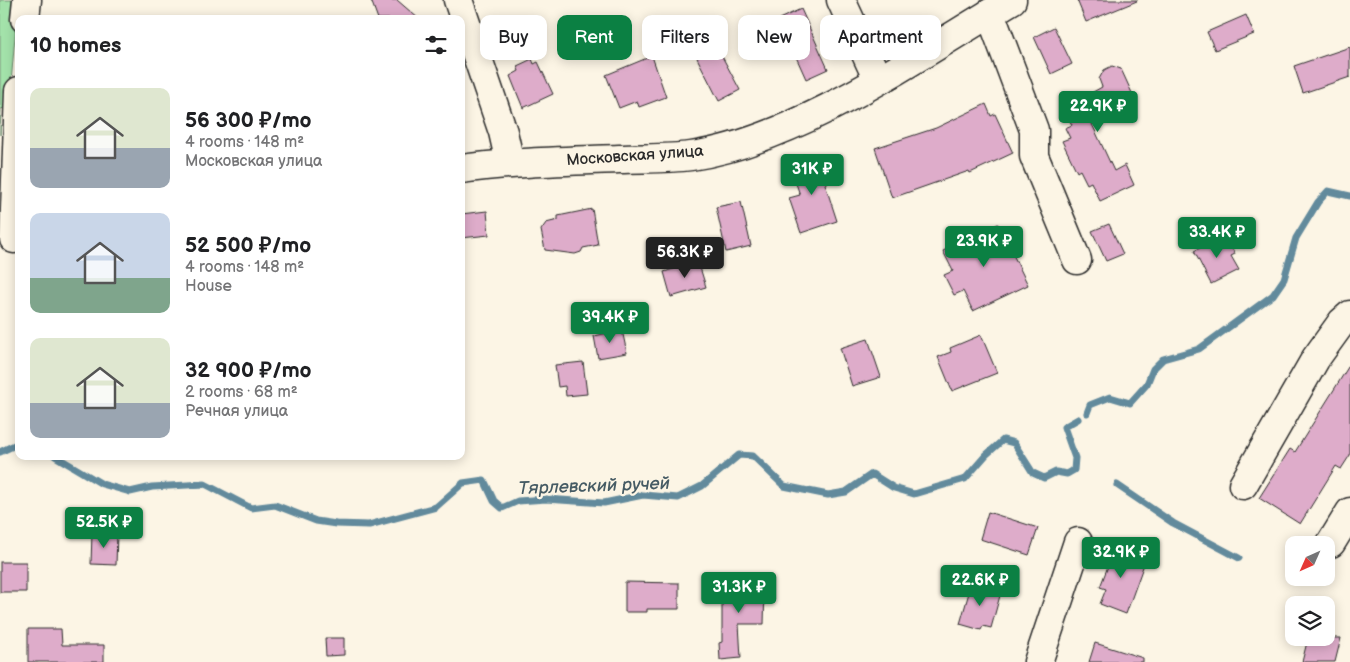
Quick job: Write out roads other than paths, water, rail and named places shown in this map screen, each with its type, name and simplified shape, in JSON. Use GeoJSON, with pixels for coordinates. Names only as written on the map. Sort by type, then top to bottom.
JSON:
{"type":"FeatureCollection","features":[{"type":"Feature","properties":{"kind":"street"},"geometry":{"type":"LineString","coordinates":[[25,15],[27,0]]}},
{"type":"Feature","properties":{"kind":"street"},"geometry":{"type":"LineString","coordinates":[[458,0],[463,15]]}},
{"type":"Feature","properties":{"kind":"street"},"geometry":{"type":"LineString","coordinates":[[840,0],[878,80]]}},
{"type":"Feature","properties":{"kind":"street"},"geometry":{"type":"LineString","coordinates":[[1001,7],[1034,130],[1034,156],[1078,260]]}},
{"type":"Feature","properties":{"kind":"street","name":"Московская улица"},"geometry":{"type":"LineString","coordinates":[[465,169],[510,163],[690,156],[765,135],[800,120],[878,80],[1001,7]]}},
{"type":"Feature","properties":{"kind":"street"},"geometry":{"type":"LineString","coordinates":[[465,21],[503,132],[510,163]]}},
{"type":"Feature","properties":{"kind":"street"},"geometry":{"type":"LineString","coordinates":[[11,241],[15,166]]}},
{"type":"Feature","properties":{"kind":"street"},"geometry":{"type":"LineString","coordinates":[[1243,485],[1316,358],[1342,322],[1350,315]]}},
{"type":"Feature","properties":{"kind":"street"},"geometry":{"type":"LineString","coordinates":[[1335,536],[1350,512]]}},
{"type":"Feature","properties":{"kind":"street"},"geometry":{"type":"LineString","coordinates":[[1038,662],[1078,542]]}},
{"type":"Feature","properties":{"kind":"waterway","name":"Тярлевский ручей"},"geometry":{"type":"LineString","coordinates":[[1087,413],[1090,405],[1110,397],[1130,403],[1147,384],[1153,369],[1163,359],[1199,349],[1273,295],[1284,279],[1296,238],[1318,202],[1328,191],[1350,196]]}},
{"type":"Feature","properties":{"kind":"waterway","name":"Тярлевский ручей"},"geometry":{"type":"LineString","coordinates":[[62,460],[102,484],[130,492],[152,487],[205,484],[251,508],[275,505],[316,521],[369,525],[436,507],[463,483],[484,480],[494,501],[502,508],[518,501],[546,499],[604,503],[643,495],[678,498],[702,486],[739,455],[753,456],[784,486],[828,495],[846,492],[872,474],[894,488],[914,494],[965,479],[986,455],[1003,440],[1014,443],[1033,473],[1044,478],[1056,472],[1067,474],[1074,470],[1075,458],[1064,427],[1078,419]]}},
{"type":"Feature","properties":{"kind":"waterway","name":"Тярлевский ручей"},"geometry":{"type":"LineString","coordinates":[[0,452],[15,445]]}},
{"type":"Feature","properties":{"kind":"waterway"},"geometry":{"type":"LineString","coordinates":[[1117,485],[1173,523],[1239,558]]}}]}
